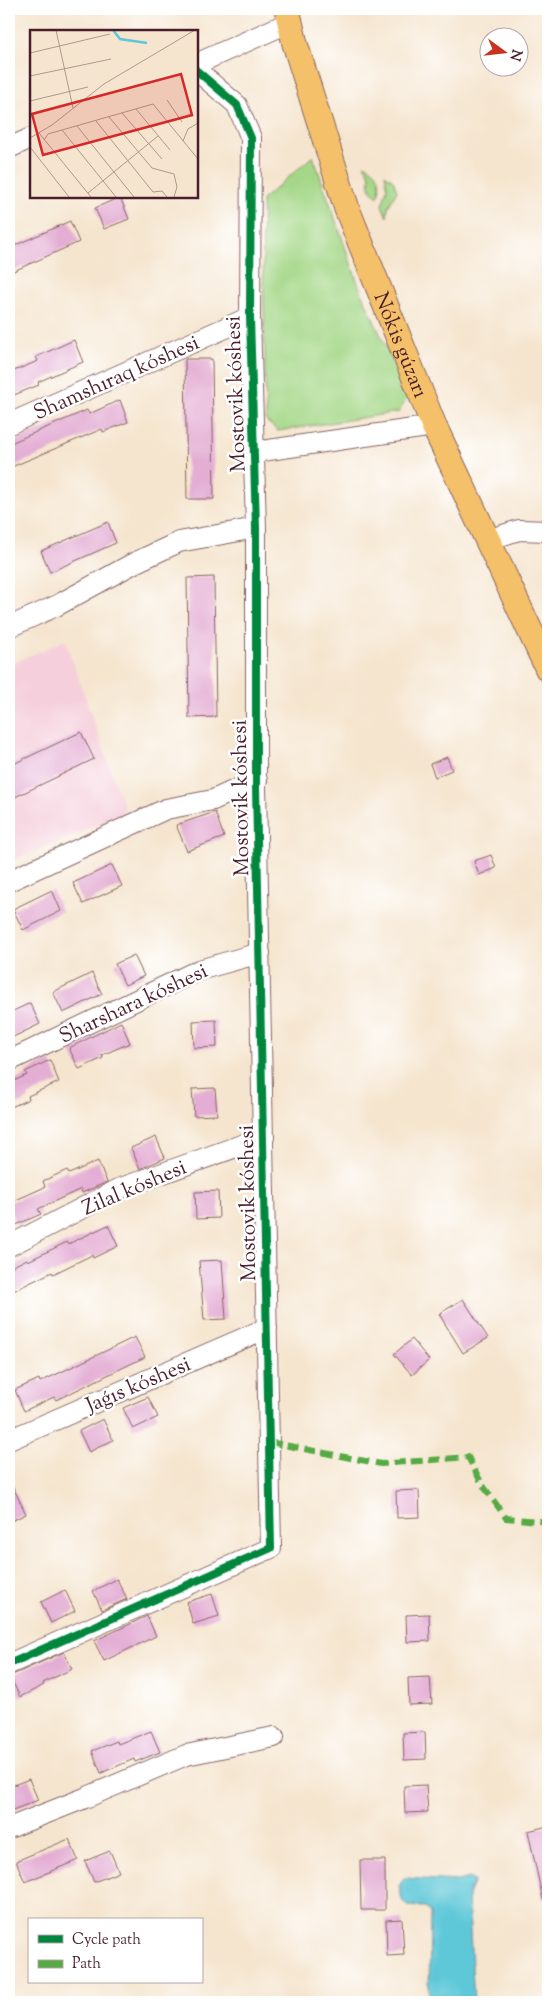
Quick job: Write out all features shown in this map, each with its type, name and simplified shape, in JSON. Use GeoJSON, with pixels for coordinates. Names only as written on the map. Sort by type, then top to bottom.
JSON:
{"type":"FeatureCollection","features":[{"type":"Feature","properties":{"kind":"main road","name":"Nókis gúzarı"},"geometry":{"type":"LineString","coordinates":[[288,15],[305,80],[346,209],[434,426],[548,669]]}},
{"type":"Feature","properties":{"kind":"street"},"geometry":{"type":"LineString","coordinates":[[198,63],[288,15]]}},
{"type":"Feature","properties":{"kind":"street","name":"Mostovik kóshesi"},"geometry":{"type":"LineString","coordinates":[[9,1664],[271,1548],[256,780],[256,528],[250,317],[251,138],[237,105],[198,72]]}},
{"type":"Feature","properties":{"kind":"street"},"geometry":{"type":"LineString","coordinates":[[9,148],[30,138]]}},
{"type":"Feature","properties":{"kind":"street","name":"Shamshıraq kóshesi"},"geometry":{"type":"LineString","coordinates":[[9,424],[250,317]]}},
{"type":"Feature","properties":{"kind":"street"},"geometry":{"type":"LineString","coordinates":[[255,452],[434,426]]}},
{"type":"Feature","properties":{"kind":"street"},"geometry":{"type":"LineString","coordinates":[[9,627],[56,606],[134,563],[179,542],[256,528]]}},
{"type":"Feature","properties":{"kind":"street"},"geometry":{"type":"LineString","coordinates":[[488,540],[519,530],[548,531]]}},
{"type":"Feature","properties":{"kind":"street"},"geometry":{"type":"LineString","coordinates":[[9,881],[166,809],[213,800],[256,780]]}},
{"type":"Feature","properties":{"kind":"street","name":"Sharshara kóshesi"},"geometry":{"type":"LineString","coordinates":[[9,1061],[199,970],[260,953]]}},
{"type":"Feature","properties":{"kind":"street","name":"Zilal kóshesi"},"geometry":{"type":"LineString","coordinates":[[9,1246],[121,1188],[264,1137]]}},
{"type":"Feature","properties":{"kind":"street","name":"Jaǵıs kóshesi"},"geometry":{"type":"LineString","coordinates":[[9,1440],[267,1328]]}},
{"type":"Feature","properties":{"kind":"street"},"geometry":{"type":"LineString","coordinates":[[9,1828],[186,1755],[274,1738]]}},
{"type":"Feature","properties":{"kind":"shaded area"},"geometry":{"type":"Polygon","coordinates":[[[65,640],[126,813],[9,862],[9,665],[65,640]]]}},
{"type":"Feature","properties":{"kind":"green space"},"geometry":{"type":"Polygon","coordinates":[[[313,156],[361,292],[408,396],[399,412],[278,431],[266,421],[262,200],[313,156]]]}},
{"type":"Feature","properties":{"kind":"green space"},"geometry":{"type":"Polygon","coordinates":[[[364,164],[377,174],[380,182],[378,197],[370,188],[370,175],[364,164]]]}},
{"type":"Feature","properties":{"kind":"green space"},"geometry":{"type":"Polygon","coordinates":[[[385,174],[393,180],[397,191],[388,207],[387,217],[382,205],[387,188],[385,174]]]}},
{"type":"Feature","properties":{"kind":"water"},"geometry":{"type":"Polygon","coordinates":[[[404,1878],[458,1881],[468,1878],[474,1881],[468,1895],[474,2002],[429,2002],[430,1913],[426,1907],[407,1906],[402,1900],[399,1886],[404,1878]]]}},
{"type":"Feature","properties":{"kind":"building"},"geometry":{"type":"Polygon","coordinates":[[[120,198],[129,219],[104,229],[95,208],[120,198]]]}},
{"type":"Feature","properties":{"kind":"building"},"geometry":{"type":"Polygon","coordinates":[[[70,221],[79,242],[9,273],[9,248],[70,221]]]}},
{"type":"Feature","properties":{"kind":"building"},"geometry":{"type":"Polygon","coordinates":[[[74,340],[83,362],[38,382],[39,385],[14,395],[9,382],[9,373],[38,361],[36,357],[74,340]]]}},
{"type":"Feature","properties":{"kind":"building"},"geometry":{"type":"Polygon","coordinates":[[[185,359],[212,359],[214,499],[187,499],[185,359]]]}},
{"type":"Feature","properties":{"kind":"building"},"geometry":{"type":"Polygon","coordinates":[[[120,400],[128,422],[103,432],[102,429],[9,468],[9,445],[13,442],[87,410],[89,414],[120,400]]]}},
{"type":"Feature","properties":{"kind":"building"},"geometry":{"type":"Polygon","coordinates":[[[108,522],[116,543],[50,572],[41,551],[108,522]]]}},
{"type":"Feature","properties":{"kind":"building"},"geometry":{"type":"Polygon","coordinates":[[[214,577],[216,717],[189,718],[187,578],[214,577]]]}},
{"type":"Feature","properties":{"kind":"building"},"geometry":{"type":"Polygon","coordinates":[[[81,732],[94,759],[9,800],[9,766],[81,732]]]}},
{"type":"Feature","properties":{"kind":"building"},"geometry":{"type":"Polygon","coordinates":[[[447,757],[452,770],[435,777],[430,764],[447,757]]]}},
{"type":"Feature","properties":{"kind":"building"},"geometry":{"type":"Polygon","coordinates":[[[215,812],[224,837],[187,851],[176,825],[215,812]]]}},
{"type":"Feature","properties":{"kind":"building"},"geometry":{"type":"Polygon","coordinates":[[[491,855],[496,868],[479,875],[474,861],[491,855]]]}},
{"type":"Feature","properties":{"kind":"building"},"geometry":{"type":"Polygon","coordinates":[[[112,865],[122,886],[83,904],[73,883],[112,865]]]}},
{"type":"Feature","properties":{"kind":"building"},"geometry":{"type":"Polygon","coordinates":[[[52,890],[61,911],[23,930],[13,909],[52,890]]]}},
{"type":"Feature","properties":{"kind":"building"},"geometry":{"type":"Polygon","coordinates":[[[134,955],[144,976],[125,985],[115,964],[134,955]]]}},
{"type":"Feature","properties":{"kind":"building"},"geometry":{"type":"Polygon","coordinates":[[[92,973],[102,994],[63,1013],[53,992],[92,973]]]}},
{"type":"Feature","properties":{"kind":"building"},"geometry":{"type":"Polygon","coordinates":[[[30,1003],[40,1024],[9,1039],[9,1013],[30,1003]]]}},
{"type":"Feature","properties":{"kind":"building"},"geometry":{"type":"Polygon","coordinates":[[[216,1020],[217,1047],[194,1048],[193,1021],[216,1020]]]}},
{"type":"Feature","properties":{"kind":"building"},"geometry":{"type":"Polygon","coordinates":[[[121,1022],[130,1043],[102,1055],[103,1058],[79,1069],[69,1048],[121,1022]]]}},
{"type":"Feature","properties":{"kind":"building"},"geometry":{"type":"Polygon","coordinates":[[[50,1060],[59,1082],[28,1096],[29,1099],[9,1108],[9,1083],[27,1075],[25,1072],[50,1060]]]}},
{"type":"Feature","properties":{"kind":"building"},"geometry":{"type":"Polygon","coordinates":[[[215,1088],[217,1115],[194,1116],[192,1089],[215,1088]]]}},
{"type":"Feature","properties":{"kind":"building"},"geometry":{"type":"Polygon","coordinates":[[[156,1137],[165,1158],[140,1169],[131,1148],[156,1137]]]}},
{"type":"Feature","properties":{"kind":"building"},"geometry":{"type":"Polygon","coordinates":[[[98,1161],[107,1182],[82,1193],[81,1189],[38,1209],[41,1214],[16,1225],[9,1209],[9,1203],[45,1187],[43,1181],[67,1170],[69,1174],[98,1161]]]}},
{"type":"Feature","properties":{"kind":"building"},"geometry":{"type":"Polygon","coordinates":[[[218,1191],[219,1218],[196,1219],[195,1192],[218,1191]]]}},
{"type":"Feature","properties":{"kind":"building"},"geometry":{"type":"Polygon","coordinates":[[[108,1225],[118,1246],[93,1258],[92,1255],[53,1274],[52,1272],[13,1291],[9,1283],[9,1268],[108,1225]]]}},
{"type":"Feature","properties":{"kind":"building"},"geometry":{"type":"Polygon","coordinates":[[[222,1260],[226,1319],[204,1320],[199,1261],[222,1260]]]}},
{"type":"Feature","properties":{"kind":"building"},"geometry":{"type":"Polygon","coordinates":[[[463,1299],[488,1338],[463,1353],[439,1314],[463,1299]]]}},
{"type":"Feature","properties":{"kind":"building"},"geometry":{"type":"Polygon","coordinates":[[[135,1337],[145,1357],[56,1400],[54,1397],[24,1411],[15,1390],[39,1379],[40,1382],[135,1337]]]}},
{"type":"Feature","properties":{"kind":"building"},"geometry":{"type":"Polygon","coordinates":[[[412,1339],[429,1360],[412,1375],[394,1354],[412,1339]]]}},
{"type":"Feature","properties":{"kind":"building"},"geometry":{"type":"Polygon","coordinates":[[[148,1397],[158,1417],[133,1429],[123,1408],[148,1397]]]}},
{"type":"Feature","properties":{"kind":"building"},"geometry":{"type":"Polygon","coordinates":[[[103,1419],[113,1440],[89,1452],[79,1431],[103,1419]]]}},
{"type":"Feature","properties":{"kind":"building"},"geometry":{"type":"Polygon","coordinates":[[[9,1479],[26,1514],[9,1522],[9,1479]]]}},
{"type":"Feature","properties":{"kind":"building"},"geometry":{"type":"Polygon","coordinates":[[[419,1490],[420,1517],[397,1518],[396,1491],[419,1490]]]}},
{"type":"Feature","properties":{"kind":"building"},"geometry":{"type":"Polygon","coordinates":[[[117,1579],[127,1599],[102,1610],[93,1591],[117,1579]]]}},
{"type":"Feature","properties":{"kind":"building"},"geometry":{"type":"Polygon","coordinates":[[[65,1590],[75,1611],[51,1623],[41,1602],[65,1590]]]}},
{"type":"Feature","properties":{"kind":"building"},"geometry":{"type":"Polygon","coordinates":[[[212,1594],[219,1616],[193,1624],[187,1602],[212,1594]]]}},
{"type":"Feature","properties":{"kind":"building"},"geometry":{"type":"Polygon","coordinates":[[[429,1614],[430,1641],[407,1642],[406,1615],[429,1614]]]}},
{"type":"Feature","properties":{"kind":"building"},"geometry":{"type":"Polygon","coordinates":[[[147,1616],[156,1636],[104,1661],[94,1641],[147,1616]]]}},
{"type":"Feature","properties":{"kind":"building"},"geometry":{"type":"Polygon","coordinates":[[[64,1652],[72,1669],[20,1697],[10,1676],[64,1652]]]}},
{"type":"Feature","properties":{"kind":"building"},"geometry":{"type":"Polygon","coordinates":[[[430,1677],[432,1704],[409,1705],[408,1678],[430,1677]]]}},
{"type":"Feature","properties":{"kind":"building"},"geometry":{"type":"Polygon","coordinates":[[[151,1731],[160,1752],[135,1762],[134,1759],[101,1773],[92,1751],[117,1741],[118,1744],[151,1731]]]}},
{"type":"Feature","properties":{"kind":"building"},"geometry":{"type":"Polygon","coordinates":[[[425,1732],[426,1759],[404,1760],[403,1733],[425,1732]]]}},
{"type":"Feature","properties":{"kind":"building"},"geometry":{"type":"Polygon","coordinates":[[[29,1779],[38,1800],[13,1810],[9,1800],[9,1787],[29,1779]]]}},
{"type":"Feature","properties":{"kind":"building"},"geometry":{"type":"Polygon","coordinates":[[[426,1785],[428,1812],[405,1813],[404,1786],[426,1785]]]}},
{"type":"Feature","properties":{"kind":"building"},"geometry":{"type":"Polygon","coordinates":[[[548,1826],[548,1899],[543,1900],[528,1831],[548,1826]]]}},
{"type":"Feature","properties":{"kind":"building"},"geometry":{"type":"Polygon","coordinates":[[[69,1839],[78,1860],[25,1882],[16,1861],[69,1839]]]}},
{"type":"Feature","properties":{"kind":"building"},"geometry":{"type":"Polygon","coordinates":[[[110,1851],[119,1872],[94,1882],[85,1861],[110,1851]]]}},
{"type":"Feature","properties":{"kind":"building"},"geometry":{"type":"Polygon","coordinates":[[[360,1860],[385,1860],[385,1910],[361,1910],[360,1860]]]}},
{"type":"Feature","properties":{"kind":"building"},"geometry":{"type":"Polygon","coordinates":[[[402,1919],[404,1955],[387,1956],[386,1920],[402,1919]]]}},
{"type":"Feature","properties":{"kind":"marked path"},"geometry":{"type":"LineString","coordinates":[[269,1442],[381,1464],[468,1457],[482,1484],[506,1518],[548,1522]]}},
{"type":"Feature","properties":{"kind":"cycle path"},"geometry":{"type":"LineString","coordinates":[[9,1664],[271,1548],[256,787],[256,528],[250,317],[251,138],[237,105],[198,72]]}}]}
